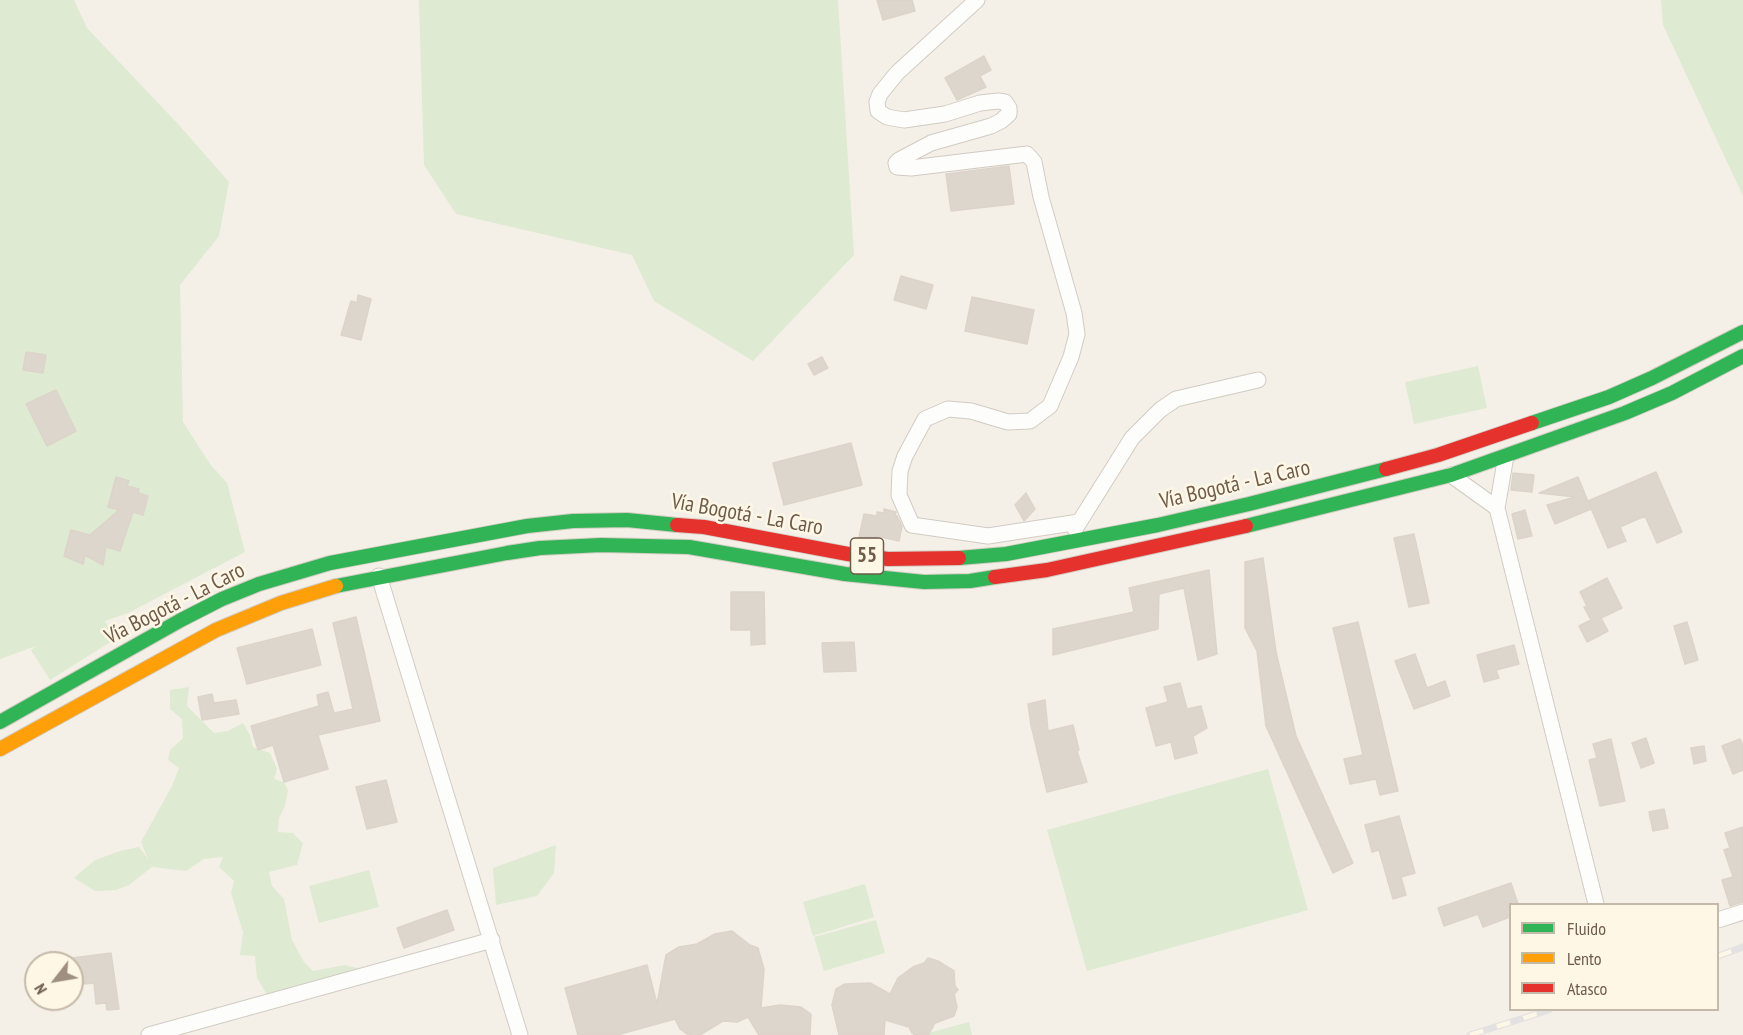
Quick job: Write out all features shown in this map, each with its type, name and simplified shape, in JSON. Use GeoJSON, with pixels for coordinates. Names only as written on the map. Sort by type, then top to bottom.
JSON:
{"type":"FeatureCollection","features":[{"type":"Feature","properties":{"kind":"main road","name":"Vía Bogotá - La Caro"},"geometry":{"type":"LineString","coordinates":[[0,722],[181,620],[259,584],[330,563],[500,530],[573,521],[627,520],[704,527],[848,554],[888,559],[972,558],[1067,542],[1259,502],[1438,455],[1609,397],[1743,332]]}},
{"type":"Feature","properties":{"kind":"main road","name":"Vía Bogotá - La Caro"},"geometry":{"type":"LineString","coordinates":[[0,749],[224,626],[281,603],[328,588],[379,576],[540,548],[636,545],[689,547],[882,579],[924,582],[970,581],[1047,570],[1280,519],[1450,475],[1625,413],[1672,393],[1743,356]]}},
{"type":"Feature","properties":{"kind":"street"},"geometry":{"type":"LineString","coordinates":[[977,0],[897,73],[880,94],[877,102],[878,111],[887,117],[904,120],[945,114],[980,103],[1005,102],[1009,108],[1009,114],[1001,121],[931,143],[896,163],[897,167],[1027,154],[1035,162],[1041,197],[1074,313],[1077,334],[1071,357],[1050,406],[1030,421],[1008,422],[971,411],[948,409],[925,419],[905,456],[900,471],[899,495],[912,525],[923,527],[988,536],[1079,522]]}},
{"type":"Feature","properties":{"kind":"street"},"geometry":{"type":"LineString","coordinates":[[1067,542],[1132,438],[1160,410],[1176,399],[1258,380]]}},
{"type":"Feature","properties":{"kind":"street"},"geometry":{"type":"LineString","coordinates":[[1506,456],[1497,508],[1596,903]]}},
{"type":"Feature","properties":{"kind":"street"},"geometry":{"type":"LineString","coordinates":[[1450,475],[1497,508]]}},
{"type":"Feature","properties":{"kind":"street"},"geometry":{"type":"LineString","coordinates":[[379,576],[520,1035]]}},
{"type":"Feature","properties":{"kind":"street"},"geometry":{"type":"LineString","coordinates":[[1719,920],[1743,912]]}},
{"type":"Feature","properties":{"kind":"street"},"geometry":{"type":"LineString","coordinates":[[149,1035],[492,940]]}},
{"type":"Feature","properties":{"kind":"green space"},"geometry":{"type":"Polygon","coordinates":[[[0,0],[74,0],[87,28],[179,125],[229,182],[219,236],[180,285],[183,422],[210,464],[227,483],[245,552],[128,613],[105,621],[115,639],[50,680],[31,650],[36,646],[0,659],[0,0]]]}},
{"type":"Feature","properties":{"kind":"green space"},"geometry":{"type":"Polygon","coordinates":[[[419,0],[838,0],[854,255],[753,361],[654,301],[632,255],[456,214],[424,165],[419,0]]]}},
{"type":"Feature","properties":{"kind":"green space"},"geometry":{"type":"Polygon","coordinates":[[[1661,0],[1743,0],[1743,196],[1663,25],[1661,0]]]}},
{"type":"Feature","properties":{"kind":"green space"},"geometry":{"type":"Polygon","coordinates":[[[1478,366],[1487,408],[1414,424],[1405,382],[1478,366]]]}},
{"type":"Feature","properties":{"kind":"green space"},"geometry":{"type":"Polygon","coordinates":[[[189,687],[187,706],[214,733],[228,731],[243,723],[250,735],[253,747],[270,753],[277,769],[274,779],[284,782],[288,790],[285,806],[279,818],[278,832],[293,833],[303,843],[297,865],[269,872],[272,886],[284,899],[292,940],[304,962],[313,971],[345,965],[357,968],[355,979],[269,998],[257,978],[255,956],[240,955],[243,932],[231,893],[234,881],[219,867],[223,857],[204,859],[186,871],[152,867],[129,885],[116,890],[95,891],[74,878],[95,860],[120,851],[139,847],[148,859],[141,842],[172,786],[179,768],[168,760],[170,750],[183,738],[182,719],[170,709],[170,690],[189,687]]]}},
{"type":"Feature","properties":{"kind":"green space"},"geometry":{"type":"Polygon","coordinates":[[[1268,769],[1308,910],[1087,971],[1047,830],[1268,769]]]}},
{"type":"Feature","properties":{"kind":"green space"},"geometry":{"type":"Polygon","coordinates":[[[556,845],[554,873],[537,896],[496,905],[493,868],[556,845]]]}},
{"type":"Feature","properties":{"kind":"green space"},"geometry":{"type":"Polygon","coordinates":[[[369,870],[379,907],[319,923],[309,886],[369,870]]]}},
{"type":"Feature","properties":{"kind":"green space"},"geometry":{"type":"Polygon","coordinates":[[[865,884],[874,917],[813,936],[803,902],[865,884]]]}},
{"type":"Feature","properties":{"kind":"green space"},"geometry":{"type":"Polygon","coordinates":[[[876,920],[885,953],[824,971],[814,937],[876,920]]]}},
{"type":"Feature","properties":{"kind":"green space"},"geometry":{"type":"Polygon","coordinates":[[[969,1022],[972,1035],[921,1035],[969,1022]]]}},
{"type":"Feature","properties":{"kind":"building"},"geometry":{"type":"Polygon","coordinates":[[[877,0],[912,0],[915,11],[883,20],[877,0]]]}},
{"type":"Feature","properties":{"kind":"building"},"geometry":{"type":"Polygon","coordinates":[[[984,56],[991,70],[980,76],[986,87],[957,100],[945,78],[984,56]]]}},
{"type":"Feature","properties":{"kind":"building"},"geometry":{"type":"Polygon","coordinates":[[[1009,166],[1014,204],[951,211],[946,174],[1009,166]]]}},
{"type":"Feature","properties":{"kind":"building"},"geometry":{"type":"Polygon","coordinates":[[[901,276],[933,285],[926,309],[894,300],[901,276]]]}},
{"type":"Feature","properties":{"kind":"building"},"geometry":{"type":"Polygon","coordinates":[[[358,295],[371,299],[361,340],[341,335],[351,301],[357,303],[358,295]]]}},
{"type":"Feature","properties":{"kind":"building"},"geometry":{"type":"Polygon","coordinates":[[[972,297],[1034,310],[1027,344],[965,331],[972,297]]]}},
{"type":"Feature","properties":{"kind":"building"},"geometry":{"type":"Polygon","coordinates":[[[26,352],[46,355],[43,373],[23,370],[26,352]]]}},
{"type":"Feature","properties":{"kind":"building"},"geometry":{"type":"Polygon","coordinates":[[[822,357],[828,368],[814,375],[808,364],[822,357]]]}},
{"type":"Feature","properties":{"kind":"building"},"geometry":{"type":"Polygon","coordinates":[[[56,390],[76,431],[47,446],[26,404],[56,390]]]}},
{"type":"Feature","properties":{"kind":"building"},"geometry":{"type":"Polygon","coordinates":[[[851,443],[862,485],[784,505],[773,463],[851,443]]]}},
{"type":"Feature","properties":{"kind":"building"},"geometry":{"type":"Polygon","coordinates":[[[1656,472],[1682,532],[1657,543],[1645,516],[1620,527],[1626,541],[1608,548],[1588,501],[1656,472]]]}},
{"type":"Feature","properties":{"kind":"building"},"geometry":{"type":"Polygon","coordinates":[[[1513,473],[1534,475],[1532,492],[1511,490],[1513,473]]]}},
{"type":"Feature","properties":{"kind":"building"},"geometry":{"type":"Polygon","coordinates":[[[116,477],[129,481],[127,486],[139,489],[138,493],[148,496],[143,515],[133,512],[120,551],[106,547],[103,565],[85,555],[83,564],[64,556],[71,530],[90,535],[119,510],[108,507],[116,477]]]}},
{"type":"Feature","properties":{"kind":"building"},"geometry":{"type":"Polygon","coordinates":[[[1578,477],[1591,509],[1555,524],[1547,505],[1575,497],[1539,493],[1578,477]]]}},
{"type":"Feature","properties":{"kind":"building"},"geometry":{"type":"Polygon","coordinates":[[[1026,493],[1035,509],[1024,521],[1015,505],[1026,493]]]}},
{"type":"Feature","properties":{"kind":"building"},"geometry":{"type":"Polygon","coordinates":[[[884,509],[896,512],[895,515],[902,526],[899,541],[877,536],[876,541],[859,537],[864,514],[877,516],[877,512],[884,513],[884,509]]]}},
{"type":"Feature","properties":{"kind":"building"},"geometry":{"type":"Polygon","coordinates":[[[1525,510],[1532,536],[1518,539],[1512,514],[1525,510]]]}},
{"type":"Feature","properties":{"kind":"building"},"geometry":{"type":"Polygon","coordinates":[[[1414,534],[1429,603],[1409,607],[1394,538],[1414,534]]]}},
{"type":"Feature","properties":{"kind":"building"},"geometry":{"type":"Polygon","coordinates":[[[1263,558],[1276,652],[1296,736],[1353,863],[1333,873],[1266,726],[1257,651],[1245,628],[1245,562],[1263,558]]]}},
{"type":"Feature","properties":{"kind":"building"},"geometry":{"type":"Polygon","coordinates":[[[1209,570],[1217,654],[1198,660],[1184,588],[1159,594],[1158,629],[1053,655],[1053,629],[1134,612],[1129,588],[1209,570]]]}},
{"type":"Feature","properties":{"kind":"building"},"geometry":{"type":"Polygon","coordinates":[[[1607,578],[1622,608],[1601,618],[1608,631],[1587,642],[1579,626],[1591,620],[1580,592],[1607,578]]]}},
{"type":"Feature","properties":{"kind":"building"},"geometry":{"type":"Polygon","coordinates":[[[731,592],[764,592],[765,644],[751,645],[751,630],[731,630],[731,592]]]}},
{"type":"Feature","properties":{"kind":"building"},"geometry":{"type":"Polygon","coordinates":[[[356,617],[380,721],[318,735],[328,769],[284,782],[273,745],[258,750],[251,726],[319,706],[317,695],[328,692],[334,713],[353,709],[333,623],[356,617]]]}},
{"type":"Feature","properties":{"kind":"building"},"geometry":{"type":"Polygon","coordinates":[[[1358,622],[1398,791],[1380,795],[1376,779],[1350,784],[1344,759],[1363,755],[1333,628],[1358,622]]]}},
{"type":"Feature","properties":{"kind":"building"},"geometry":{"type":"Polygon","coordinates":[[[1687,622],[1698,660],[1685,664],[1674,626],[1687,622]]]}},
{"type":"Feature","properties":{"kind":"building"},"geometry":{"type":"Polygon","coordinates":[[[312,629],[321,665],[247,684],[237,648],[312,629]]]}},
{"type":"Feature","properties":{"kind":"building"},"geometry":{"type":"Polygon","coordinates":[[[854,642],[856,671],[824,672],[822,643],[854,642]]]}},
{"type":"Feature","properties":{"kind":"building"},"geometry":{"type":"Polygon","coordinates":[[[1514,645],[1519,664],[1496,670],[1499,678],[1484,682],[1477,655],[1514,645]]]}},
{"type":"Feature","properties":{"kind":"building"},"geometry":{"type":"Polygon","coordinates":[[[1415,654],[1427,688],[1445,681],[1450,696],[1414,709],[1395,661],[1415,654]]]}},
{"type":"Feature","properties":{"kind":"building"},"geometry":{"type":"Polygon","coordinates":[[[1180,683],[1187,709],[1201,706],[1207,728],[1193,736],[1197,753],[1175,759],[1171,742],[1156,746],[1146,708],[1168,702],[1164,687],[1180,683]]]}},
{"type":"Feature","properties":{"kind":"building"},"geometry":{"type":"Polygon","coordinates":[[[212,694],[214,703],[236,700],[239,714],[202,720],[198,697],[212,694]]]}},
{"type":"Feature","properties":{"kind":"building"},"geometry":{"type":"Polygon","coordinates":[[[1045,700],[1048,731],[1073,725],[1079,750],[1077,751],[1087,782],[1047,792],[1028,704],[1045,700]]]}},
{"type":"Feature","properties":{"kind":"building"},"geometry":{"type":"Polygon","coordinates":[[[1646,738],[1654,763],[1641,768],[1632,743],[1646,738]]]}},
{"type":"Feature","properties":{"kind":"building"},"geometry":{"type":"Polygon","coordinates":[[[1611,739],[1625,801],[1600,806],[1589,760],[1597,758],[1593,744],[1611,739]]]}},
{"type":"Feature","properties":{"kind":"building"},"geometry":{"type":"Polygon","coordinates":[[[1740,739],[1743,745],[1743,770],[1733,774],[1722,746],[1740,739]]]}},
{"type":"Feature","properties":{"kind":"building"},"geometry":{"type":"Polygon","coordinates":[[[1704,746],[1706,761],[1694,764],[1691,748],[1704,746]]]}},
{"type":"Feature","properties":{"kind":"building"},"geometry":{"type":"Polygon","coordinates":[[[386,780],[397,822],[367,829],[356,787],[386,780]]]}},
{"type":"Feature","properties":{"kind":"building"},"geometry":{"type":"Polygon","coordinates":[[[1664,809],[1668,828],[1653,831],[1649,812],[1664,809]]]}},
{"type":"Feature","properties":{"kind":"building"},"geometry":{"type":"Polygon","coordinates":[[[1399,816],[1415,873],[1401,877],[1406,895],[1393,899],[1379,850],[1372,852],[1365,825],[1399,816]]]}},
{"type":"Feature","properties":{"kind":"building"},"geometry":{"type":"Polygon","coordinates":[[[1743,827],[1743,902],[1730,906],[1722,880],[1733,877],[1724,850],[1730,848],[1725,833],[1743,827]]]}},
{"type":"Feature","properties":{"kind":"building"},"geometry":{"type":"Polygon","coordinates":[[[1511,883],[1518,903],[1509,903],[1509,917],[1483,927],[1478,914],[1444,926],[1438,908],[1511,883]]]}},
{"type":"Feature","properties":{"kind":"building"},"geometry":{"type":"Polygon","coordinates":[[[447,910],[454,930],[404,948],[397,928],[447,910]]]}},
{"type":"Feature","properties":{"kind":"building"},"geometry":{"type":"Polygon","coordinates":[[[732,931],[750,945],[758,948],[764,969],[761,1008],[780,1005],[801,1007],[811,1014],[810,1035],[759,1035],[748,1017],[737,1022],[723,1021],[700,1035],[687,1034],[680,1029],[675,1019],[617,1035],[578,1035],[565,988],[647,965],[657,1004],[666,955],[679,947],[697,944],[715,934],[732,931]]]}},
{"type":"Feature","properties":{"kind":"building"},"geometry":{"type":"Polygon","coordinates":[[[111,953],[119,1009],[107,1010],[106,1003],[96,1004],[94,983],[84,984],[84,956],[111,953]]]}},
{"type":"Feature","properties":{"kind":"building"},"geometry":{"type":"Polygon","coordinates":[[[928,958],[954,971],[955,986],[958,990],[954,994],[957,1007],[954,1016],[935,1023],[926,1035],[915,1035],[909,1027],[885,1020],[884,1035],[839,1035],[832,1005],[836,989],[845,984],[870,983],[890,994],[898,978],[913,967],[924,963],[928,958]]]}},
{"type":"Feature","properties":{"kind":"railway"},"geometry":{"type":"LineString","coordinates":[[1719,956],[1743,947]]}},
{"type":"Feature","properties":{"kind":"railway"},"geometry":{"type":"LineString","coordinates":[[1470,1035],[1546,1011]]}},
{"type":"Feature","properties":{"kind":"traffic: fast"},"geometry":{"type":"LineString","coordinates":[[1532,423],[1609,397],[1743,332]]}},
{"type":"Feature","properties":{"kind":"traffic: fast"},"geometry":{"type":"LineString","coordinates":[[1246,526],[1451,475],[1625,413],[1672,393],[1743,356]]}},
{"type":"Feature","properties":{"kind":"traffic: fast"},"geometry":{"type":"LineString","coordinates":[[959,558],[1006,554],[1158,525],[1386,469]]}},
{"type":"Feature","properties":{"kind":"traffic: fast"},"geometry":{"type":"LineString","coordinates":[[0,722],[222,599],[259,584],[330,563],[527,526],[573,521],[627,520],[677,525]]}},
{"type":"Feature","properties":{"kind":"traffic: fast"},"geometry":{"type":"LineString","coordinates":[[336,586],[507,553],[540,548],[601,545],[689,547],[845,574],[924,582],[970,581],[995,577]]}},
{"type":"Feature","properties":{"kind":"traffic: slow"},"geometry":{"type":"LineString","coordinates":[[0,749],[216,630],[281,603],[336,586]]}},
{"type":"Feature","properties":{"kind":"traffic: jam"},"geometry":{"type":"LineString","coordinates":[[1386,469],[1438,455],[1532,423]]}},
{"type":"Feature","properties":{"kind":"traffic: jam"},"geometry":{"type":"LineString","coordinates":[[677,525],[704,527],[848,554],[888,559],[959,558]]}},
{"type":"Feature","properties":{"kind":"traffic: jam"},"geometry":{"type":"LineString","coordinates":[[995,577],[1047,570],[1246,526]]}}]}
